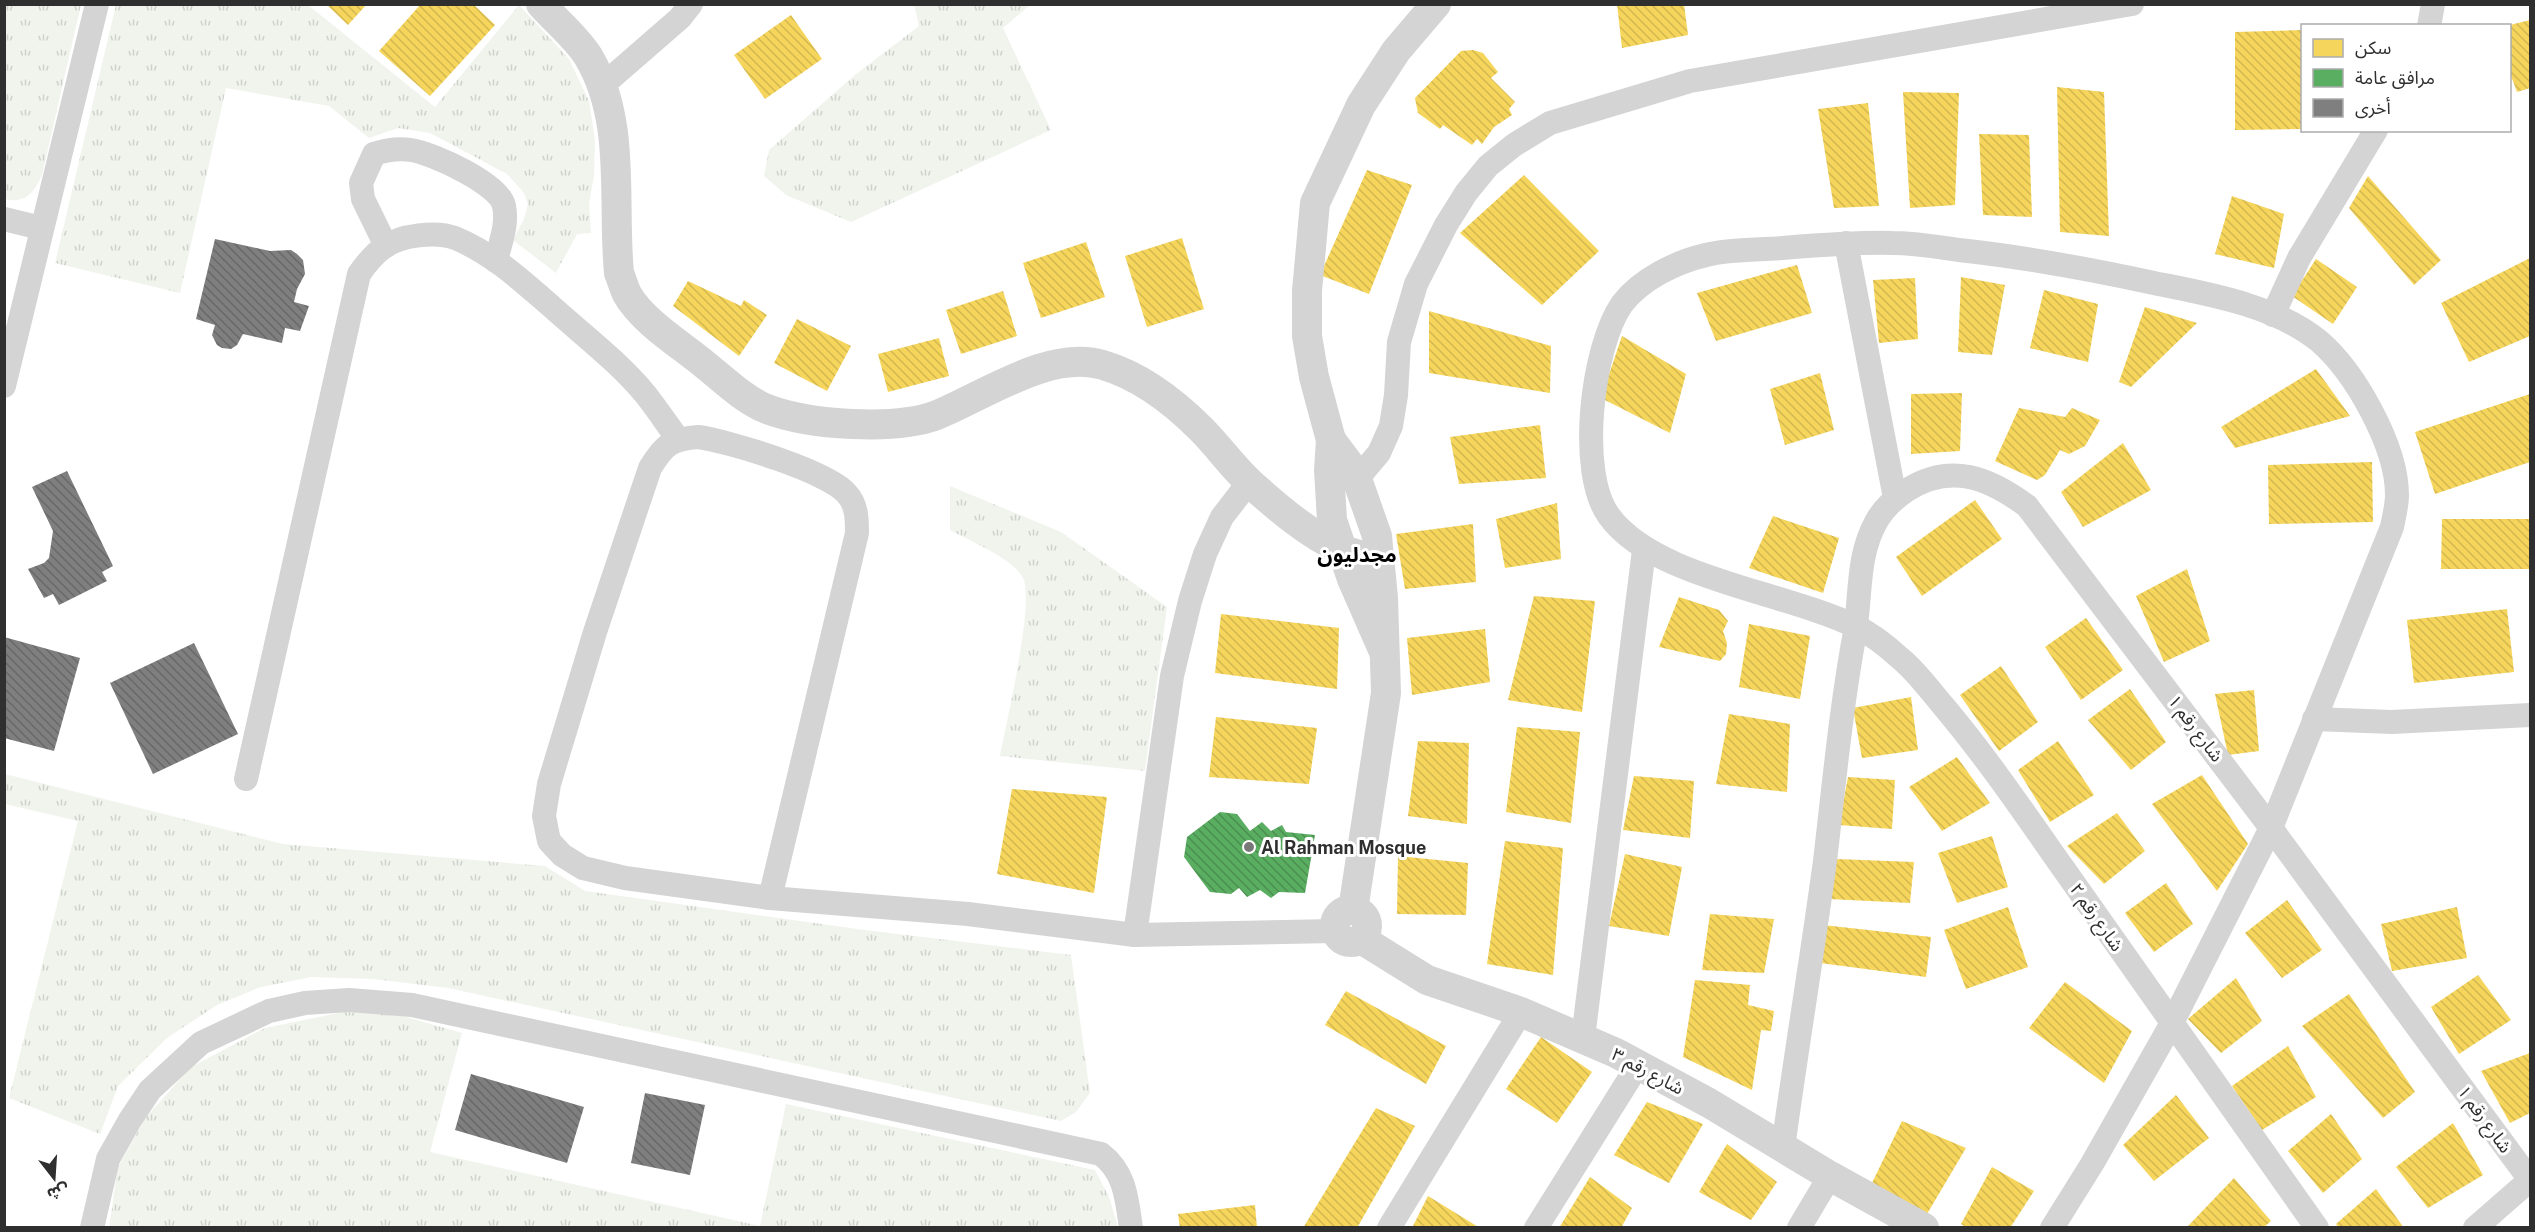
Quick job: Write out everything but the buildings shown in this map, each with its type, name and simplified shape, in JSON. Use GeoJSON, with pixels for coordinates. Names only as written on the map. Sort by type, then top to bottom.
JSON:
{"type":"FeatureCollection","features":[{"type":"Feature","properties":{"kind":"street"},"geometry":{"type":"LineString","coordinates":[[4,386],[96,4]]}},
{"type":"Feature","properties":{"kind":"street"},"geometry":{"type":"LineString","coordinates":[[541,4],[586,54],[603,85],[612,119],[619,273],[628,295],[644,315],[735,388],[765,408],[801,419],[844,424],[897,422],[934,416],[1012,380],[1050,366],[1072,362],[1101,365],[1132,377],[1165,398],[1200,428],[1249,482],[1304,528],[1341,549],[1380,561]]}},
{"type":"Feature","properties":{"kind":"street"},"geometry":{"type":"LineString","coordinates":[[603,85],[680,18],[691,4]]}},
{"type":"Feature","properties":{"kind":"street"},"geometry":{"type":"LineString","coordinates":[[1384,652],[1352,579],[1332,520],[1329,493],[1331,440],[1314,377],[1307,336],[1307,291],[1316,203],[1361,105],[1396,51],[1436,4]]}},
{"type":"Feature","properties":{"kind":"street"},"geometry":{"type":"LineString","coordinates":[[2429,24],[2433,4]]}},
{"type":"Feature","properties":{"kind":"street"},"geometry":{"type":"LineString","coordinates":[[1357,479],[1379,453],[1390,426],[1396,394],[1399,342],[1416,284],[1446,225],[1466,193],[1488,166],[1514,145],[1550,123],[1690,81],[2117,6]]}},
{"type":"Feature","properties":{"kind":"street"},"geometry":{"type":"LineString","coordinates":[[2273,315],[2300,258],[2375,132]]}},
{"type":"Feature","properties":{"kind":"street"},"geometry":{"type":"LineString","coordinates":[[386,246],[363,199],[361,183],[374,154],[386,150],[411,150],[437,157],[496,192],[504,204],[505,226],[495,261]]}},
{"type":"Feature","properties":{"kind":"street"},"geometry":{"type":"LineString","coordinates":[[4,219],[41,228]]}},
{"type":"Feature","properties":{"kind":"street"},"geometry":{"type":"LineString","coordinates":[[246,779],[359,274],[368,261],[386,246],[407,238],[430,234],[453,237],[495,261],[514,274],[645,393],[678,439]]}},
{"type":"Feature","properties":{"kind":"street"},"geometry":{"type":"LineString","coordinates":[[1846,243],[1895,498]]}},
{"type":"Feature","properties":{"kind":"street","name":"شارع رقم ٢"},"geometry":{"type":"LineString","coordinates":[[2052,1227],[2092,1164],[2172,1023],[2271,828],[2392,527],[2397,494],[2392,461],[2364,397],[2344,366],[2315,338],[2273,315],[2214,295],[2102,272],[1994,254],[1900,243],[1846,243],[1707,254],[1661,273],[1644,283],[1622,304],[1602,351],[1593,389],[1592,469],[1597,493],[1606,513],[1644,550],[1699,572],[1856,626],[1884,644],[1908,664],[1957,722],[2044,841],[2172,1023],[2317,1227]]}},
{"type":"Feature","properties":{"kind":"street"},"geometry":{"type":"LineString","coordinates":[[770,898],[857,533],[855,507],[842,488],[814,471],[698,436],[678,439],[667,445],[650,468],[637,505],[549,784],[544,816],[549,841],[562,855],[583,868],[625,878],[770,898],[968,914],[1135,935],[1350,927],[1386,693],[1377,536],[1357,479],[1331,440]]}},
{"type":"Feature","properties":{"kind":"street","name":"شارع رقم ١"},"geometry":{"type":"LineString","coordinates":[[1783,1148],[1824,862],[1846,675],[1856,626],[1865,548],[1876,521],[1895,498],[1922,480],[1941,475],[1961,475],[1981,479],[2006,491],[2027,506],[2271,828],[2522,1153],[2530,1180]]}},
{"type":"Feature","properties":{"kind":"street"},"geometry":{"type":"LineString","coordinates":[[1135,935],[1172,676],[1190,601],[1205,554],[1222,517],[1249,482]]}},
{"type":"Feature","properties":{"kind":"street"},"geometry":{"type":"LineString","coordinates":[[1583,1038],[1644,550]]}},
{"type":"Feature","properties":{"kind":"street"},"geometry":{"type":"LineString","coordinates":[[2314,719],[2392,722],[2530,715]]}},
{"type":"Feature","properties":{"kind":"street","name":"شارع رقم ٣"},"geometry":{"type":"LineString","coordinates":[[1350,927],[1427,980],[1521,1012],[1583,1038],[1638,1065],[1709,1103],[1830,1176],[1924,1227]]}},
{"type":"Feature","properties":{"kind":"street"},"geometry":{"type":"LineString","coordinates":[[92,1227],[108,1159],[150,1090],[176,1063],[201,1043],[269,1011],[305,1003],[349,1000],[412,1005],[1101,1154],[1114,1163],[1123,1183],[1131,1227]]}},
{"type":"Feature","properties":{"kind":"street"},"geometry":{"type":"LineString","coordinates":[[1389,1227],[1521,1012]]}},
{"type":"Feature","properties":{"kind":"street"},"geometry":{"type":"LineString","coordinates":[[1536,1227],[1638,1065]]}},
{"type":"Feature","properties":{"kind":"street"},"geometry":{"type":"LineString","coordinates":[[1799,1227],[1830,1176]]}},
{"type":"Feature","properties":{"kind":"street"},"geometry":{"type":"LineString","coordinates":[[2475,1227],[2530,1180]]}},
{"type":"Feature","properties":{"kind":"green space"},"geometry":{"type":"Polygon","coordinates":[[[5,4],[81,5],[42,175],[36,187],[24,198],[18,200],[4,199],[5,4]]]}},
{"type":"Feature","properties":{"kind":"green space"},"geometry":{"type":"Polygon","coordinates":[[[116,5],[308,5],[435,107],[519,5],[569,59],[589,101],[595,140],[594,176],[589,204],[591,233],[577,234],[556,273],[513,240],[524,219],[528,204],[524,193],[507,174],[430,133],[398,128],[369,138],[329,106],[226,88],[180,293],[55,263],[116,5]]]}},
{"type":"Feature","properties":{"kind":"green space"},"geometry":{"type":"Polygon","coordinates":[[[914,5],[1030,5],[1003,28],[1051,130],[851,222],[786,195],[764,176],[769,150],[855,75],[919,26],[914,5]]]}},
{"type":"Feature","properties":{"kind":"green space"},"geometry":{"type":"Polygon","coordinates":[[[950,486],[1061,532],[1167,607],[1145,771],[1000,756],[1023,636],[1026,591],[1023,578],[1010,564],[950,530],[950,486]]]}},
{"type":"Feature","properties":{"kind":"green space"},"geometry":{"type":"Polygon","coordinates":[[[5,774],[283,844],[545,866],[585,891],[865,930],[1071,955],[1090,1093],[1076,1112],[1061,1121],[448,988],[373,979],[311,977],[261,987],[217,1005],[167,1038],[118,1086],[100,1134],[9,1098],[78,821],[5,804],[5,774]]]}},
{"type":"Feature","properties":{"kind":"green space"},"geometry":{"type":"Polygon","coordinates":[[[343,1012],[396,1014],[462,1033],[430,1152],[760,1226],[786,1104],[1095,1170],[1109,1197],[1118,1227],[109,1228],[118,1167],[146,1117],[191,1067],[265,1028],[343,1012]]]}},
{"type":"Feature","properties":{"kind":"place","name":"Al Rahman Mosque"},"geometry":{"type":"Point","coordinates":[1249,847]}},
{"type":"Feature","properties":{"kind":"district","name":"مجدليون"},"geometry":{"type":"Point","coordinates":[1357,554]}}]}
